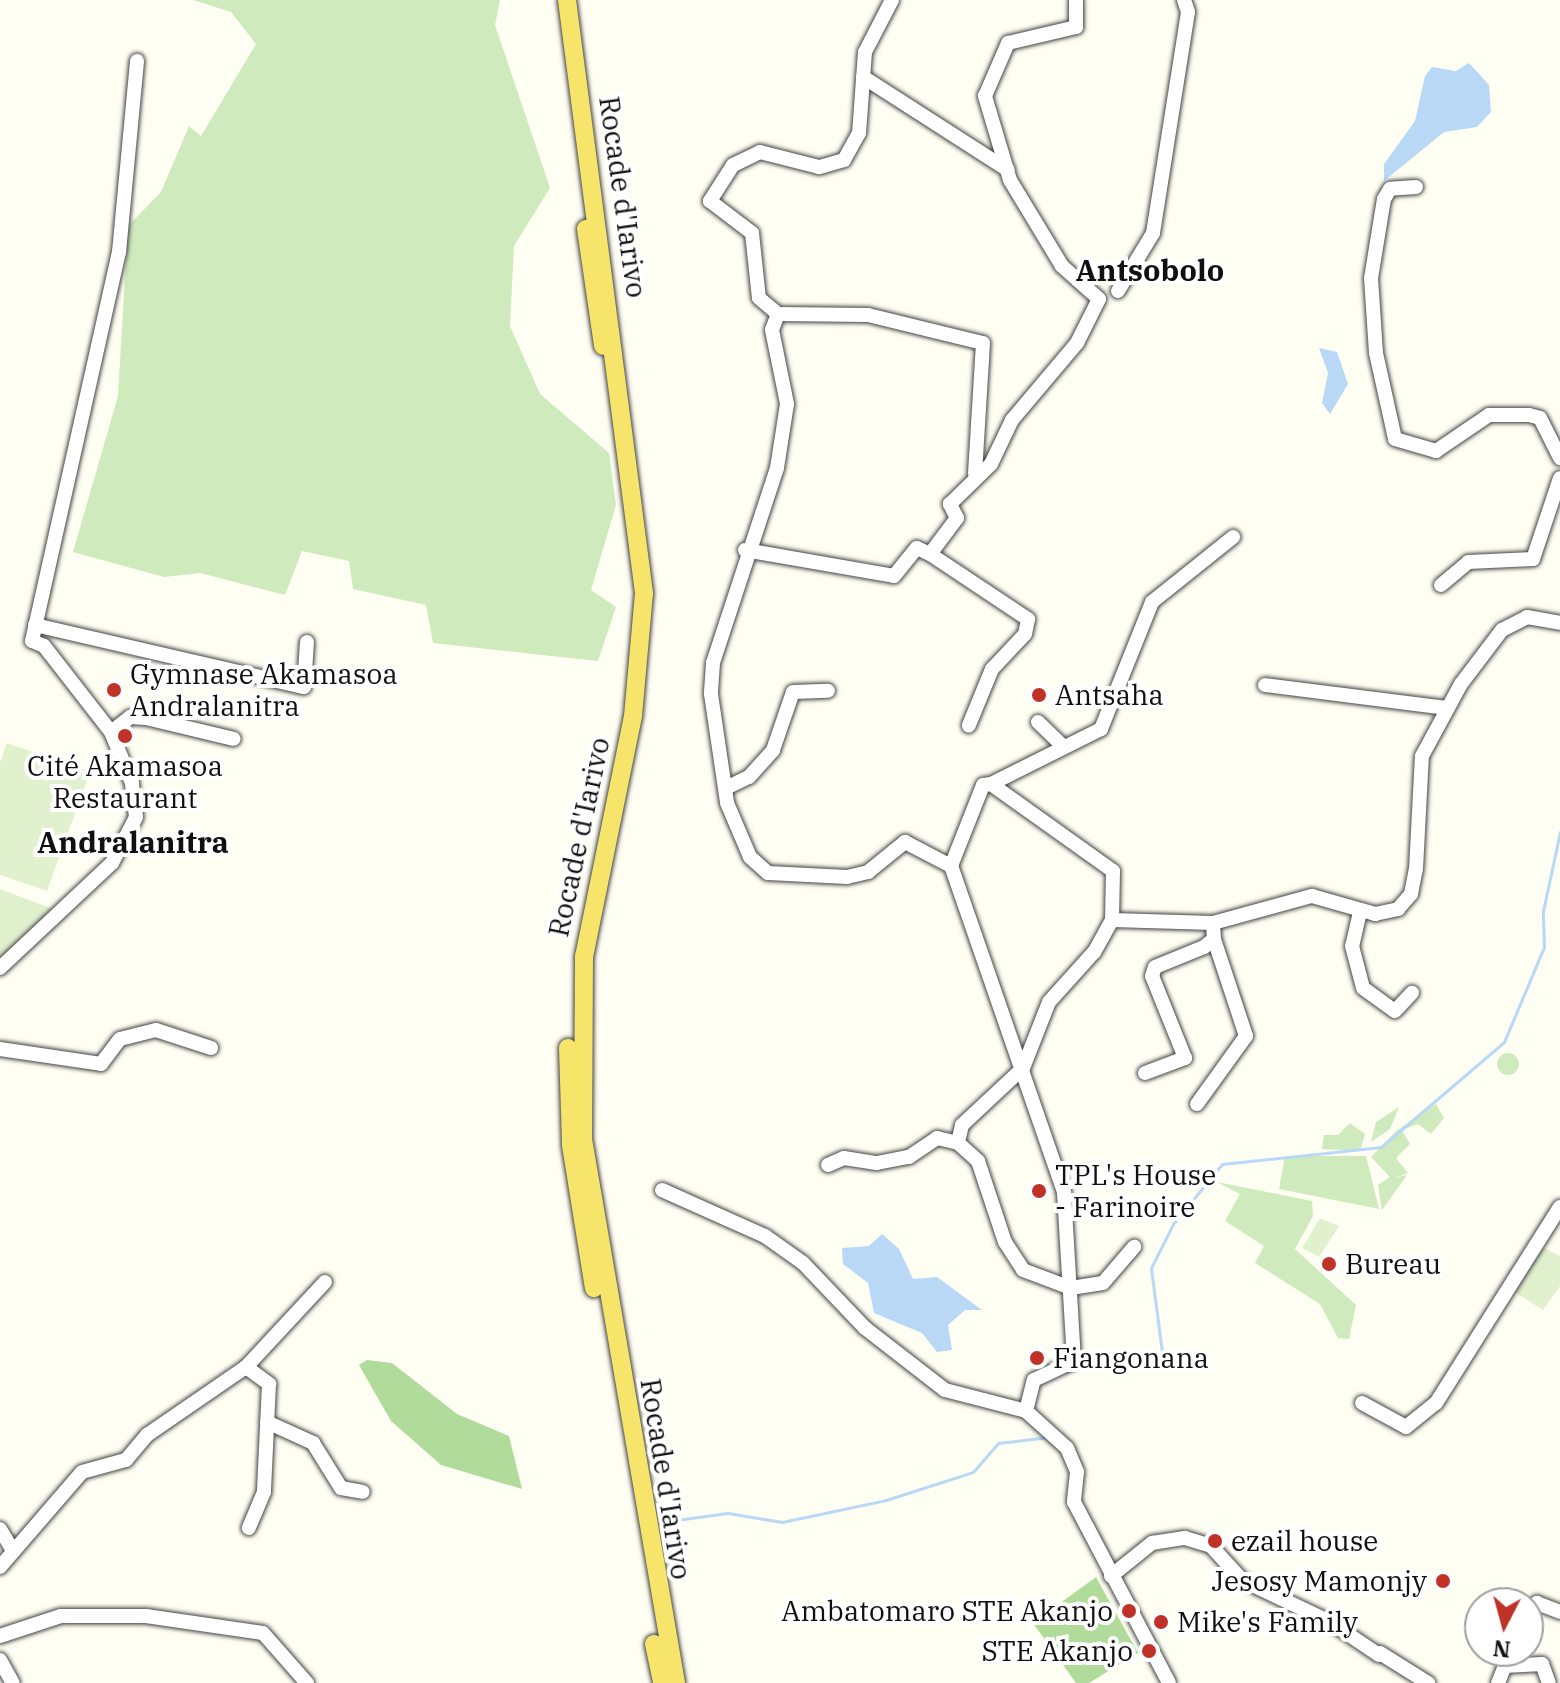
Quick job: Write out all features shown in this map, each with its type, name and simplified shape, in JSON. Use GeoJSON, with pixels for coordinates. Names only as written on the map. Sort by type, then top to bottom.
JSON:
{"type":"FeatureCollection","features":[{"type":"Feature","properties":{"kind":"main road","name":"Rocade d'Iarivo"},"geometry":{"type":"LineString","coordinates":[[555,0],[633,595],[622,715],[573,953],[571,1145],[662,1683]]}},
{"type":"Feature","properties":{"kind":"main road","name":"Rocade d'Iarivo"},"geometry":{"type":"LineString","coordinates":[[567,0],[644,593],[633,716],[584,956],[583,1139],[676,1683]]}},
{"type":"Feature","properties":{"kind":"street"},"geometry":{"type":"LineString","coordinates":[[892,0],[865,52],[859,133],[839,164],[760,152],[733,165],[710,198],[752,233],[759,298],[778,314],[868,315],[983,343],[975,474]]}},
{"type":"Feature","properties":{"kind":"street"},"geometry":{"type":"LineString","coordinates":[[930,554],[957,518],[950,504],[975,474],[991,464],[1012,420],[1077,343],[1099,299],[1062,266],[1008,170],[985,96],[994,66],[1008,43],[1076,27],[1076,0]]}},
{"type":"Feature","properties":{"kind":"street"},"geometry":{"type":"LineString","coordinates":[[1118,291],[1153,233],[1188,12],[1184,0]]}},
{"type":"Feature","properties":{"kind":"street"},"geometry":{"type":"LineString","coordinates":[[0,968],[126,843],[136,817],[132,783],[111,732],[44,646],[32,641],[119,252],[137,61]]}},
{"type":"Feature","properties":{"kind":"street"},"geometry":{"type":"LineString","coordinates":[[863,77],[1008,170]]}},
{"type":"Feature","properties":{"kind":"street"},"geometry":{"type":"LineString","coordinates":[[1416,187],[1390,189],[1384,199],[1371,278],[1376,353],[1395,439],[1436,451],[1489,415],[1529,415],[1546,425],[1560,458]]}},
{"type":"Feature","properties":{"kind":"street"},"geometry":{"type":"LineString","coordinates":[[778,314],[772,330],[787,404],[782,446],[745,550],[711,694],[726,788],[745,848],[768,873],[847,877],[868,872],[905,842],[951,866]]}},
{"type":"Feature","properties":{"kind":"street"},"geometry":{"type":"LineString","coordinates":[[1441,585],[1468,562],[1533,559],[1560,478]]}},
{"type":"Feature","properties":{"kind":"street"},"geometry":{"type":"LineString","coordinates":[[1026,1411],[1034,1380],[1074,1361],[1064,1192],[951,866],[983,785],[991,784],[1062,745],[1101,729],[1152,602],[1233,537]]}},
{"type":"Feature","properties":{"kind":"street"},"geometry":{"type":"LineString","coordinates":[[745,550],[894,576],[917,548],[1028,619],[1025,634],[992,669],[969,725]]}},
{"type":"Feature","properties":{"kind":"street"},"geometry":{"type":"LineString","coordinates":[[1112,920],[1213,923],[1312,896],[1360,912],[1387,913],[1411,894],[1418,772],[1448,708],[1502,630],[1527,617],[1560,623]]}},
{"type":"Feature","properties":{"kind":"street"},"geometry":{"type":"LineString","coordinates":[[35,625],[304,687],[307,642]]}},
{"type":"Feature","properties":{"kind":"street"},"geometry":{"type":"LineString","coordinates":[[1265,685],[1448,708]]}},
{"type":"Feature","properties":{"kind":"street"},"geometry":{"type":"LineString","coordinates":[[726,788],[749,777],[773,750],[793,692],[828,691]]}},
{"type":"Feature","properties":{"kind":"street"},"geometry":{"type":"LineString","coordinates":[[111,732],[130,717],[234,739]]}},
{"type":"Feature","properties":{"kind":"street"},"geometry":{"type":"LineString","coordinates":[[1038,722],[1062,745]]}},
{"type":"Feature","properties":{"kind":"street"},"geometry":{"type":"LineString","coordinates":[[958,1143],[962,1125],[1023,1068],[1049,1002],[1094,952],[1112,920],[1113,871],[991,784]]}},
{"type":"Feature","properties":{"kind":"street"},"geometry":{"type":"LineString","coordinates":[[1360,912],[1352,946],[1363,988],[1395,1011],[1412,993]]}},
{"type":"Feature","properties":{"kind":"street"},"geometry":{"type":"LineString","coordinates":[[1197,1104],[1246,1036],[1214,939],[1213,923]]}},
{"type":"Feature","properties":{"kind":"street"},"geometry":{"type":"LineString","coordinates":[[1145,1073],[1185,1058],[1152,976],[1155,967],[1214,939]]}},
{"type":"Feature","properties":{"kind":"street"},"geometry":{"type":"LineString","coordinates":[[0,1049],[101,1064],[120,1039],[156,1030],[193,1037],[211,1048]]}},
{"type":"Feature","properties":{"kind":"street"},"geometry":{"type":"LineString","coordinates":[[828,1165],[844,1158],[877,1163],[909,1157],[937,1138],[958,1143],[978,1161],[1011,1257],[1023,1270],[1071,1288],[1112,1278],[1134,1247]]}},
{"type":"Feature","properties":{"kind":"street"},"geometry":{"type":"LineString","coordinates":[[662,1190],[765,1236],[803,1263],[852,1317],[933,1385],[1026,1411],[1052,1436],[1072,1458],[1074,1502],[1169,1683]]}},
{"type":"Feature","properties":{"kind":"street"},"geometry":{"type":"LineString","coordinates":[[1362,1403],[1406,1427],[1436,1403],[1560,1207]]}},
{"type":"Feature","properties":{"kind":"street"},"geometry":{"type":"LineString","coordinates":[[0,1567],[82,1472],[126,1460],[162,1424],[246,1367],[325,1282]]}},
{"type":"Feature","properties":{"kind":"street"},"geometry":{"type":"LineString","coordinates":[[246,1367],[269,1384],[264,1492],[249,1528]]}},
{"type":"Feature","properties":{"kind":"street"},"geometry":{"type":"LineString","coordinates":[[267,1422],[313,1443],[341,1488],[363,1492]]}},
{"type":"Feature","properties":{"kind":"street"},"geometry":{"type":"LineString","coordinates":[[0,1529],[13,1551]]}},
{"type":"Feature","properties":{"kind":"street"},"geometry":{"type":"LineString","coordinates":[[1111,1576],[1152,1543],[1185,1538],[1211,1546],[1242,1580],[1428,1683]]}},
{"type":"Feature","properties":{"kind":"street"},"geometry":{"type":"LineString","coordinates":[[0,1636],[61,1616],[146,1616],[243,1630],[276,1640],[307,1683]]}},
{"type":"Feature","properties":{"kind":"street"},"geometry":{"type":"LineString","coordinates":[[0,1660],[13,1683]]}},
{"type":"Feature","properties":{"kind":"green space"},"geometry":{"type":"Polygon","coordinates":[[[193,0],[500,0],[495,25],[550,188],[514,246],[510,326],[540,394],[609,453],[616,505],[591,590],[616,607],[598,661],[433,643],[426,605],[353,589],[349,561],[302,551],[285,595],[200,573],[164,577],[73,552],[118,396],[128,226],[161,192],[189,126],[201,136],[256,44],[231,12],[193,0]]]}},
{"type":"Feature","properties":{"kind":"green space"},"geometry":{"type":"Polygon","coordinates":[[[7,743],[90,772],[47,891],[0,875],[0,762],[7,743]]]}},
{"type":"Feature","properties":{"kind":"green space"},"geometry":{"type":"Polygon","coordinates":[[[0,889],[61,912],[0,965],[0,889]]]}},
{"type":"Feature","properties":{"kind":"green space"},"geometry":{"type":"Polygon","coordinates":[[[1508,1053],[1516,1056],[1519,1064],[1516,1072],[1508,1075],[1500,1072],[1497,1064],[1500,1056],[1508,1053]]]}},
{"type":"Feature","properties":{"kind":"green space"},"geometry":{"type":"Polygon","coordinates":[[[1436,1104],[1444,1118],[1431,1134],[1418,1124],[1402,1130],[1410,1144],[1396,1158],[1408,1173],[1394,1178],[1407,1175],[1382,1210],[1378,1185],[1390,1177],[1371,1157],[1396,1131],[1436,1104]]]}},
{"type":"Feature","properties":{"kind":"green space"},"geometry":{"type":"Polygon","coordinates":[[[1399,1107],[1390,1129],[1371,1142],[1376,1122],[1399,1107]]]}},
{"type":"Feature","properties":{"kind":"green space"},"geometry":{"type":"Polygon","coordinates":[[[1350,1123],[1365,1134],[1360,1151],[1322,1149],[1324,1135],[1338,1135],[1350,1123]]]}},
{"type":"Feature","properties":{"kind":"green space"},"geometry":{"type":"Polygon","coordinates":[[[1285,1156],[1366,1156],[1379,1209],[1279,1189],[1285,1156]]]}},
{"type":"Feature","properties":{"kind":"green space"},"geometry":{"type":"Polygon","coordinates":[[[1217,1182],[1312,1201],[1313,1216],[1295,1249],[1356,1305],[1349,1339],[1338,1338],[1320,1304],[1255,1263],[1264,1246],[1225,1221],[1240,1194],[1217,1182]]]}},
{"type":"Feature","properties":{"kind":"green space"},"geometry":{"type":"Polygon","coordinates":[[[1320,1218],[1339,1226],[1319,1257],[1302,1248],[1320,1218]]]}},
{"type":"Feature","properties":{"kind":"green space"},"geometry":{"type":"Polygon","coordinates":[[[1540,1246],[1560,1256],[1560,1286],[1543,1310],[1513,1291],[1540,1246]]]}},
{"type":"Feature","properties":{"kind":"green space"},"geometry":{"type":"Polygon","coordinates":[[[367,1360],[392,1363],[457,1414],[509,1436],[522,1489],[441,1465],[391,1421],[359,1365],[367,1360]]]}},
{"type":"Feature","properties":{"kind":"green space"},"geometry":{"type":"Polygon","coordinates":[[[1096,1577],[1138,1653],[1089,1683],[1076,1683],[1033,1623],[1096,1577]]]}},
{"type":"Feature","properties":{"kind":"water"},"geometry":{"type":"Polygon","coordinates":[[[1469,63],[1489,85],[1491,112],[1477,127],[1444,132],[1384,181],[1384,164],[1415,121],[1425,76],[1432,67],[1456,71],[1469,63]]]}},
{"type":"Feature","properties":{"kind":"water"},"geometry":{"type":"Polygon","coordinates":[[[1319,348],[1337,352],[1348,384],[1330,414],[1322,403],[1328,373],[1319,348]]]}},
{"type":"Feature","properties":{"kind":"water","name":"Antsaha"},"geometry":{"type":"Polygon","coordinates":[[[1039,687],[1048,696],[1039,705],[1030,696],[1039,687]]]}},
{"type":"Feature","properties":{"kind":"water"},"geometry":{"type":"Polygon","coordinates":[[[882,1234],[899,1249],[913,1279],[937,1277],[982,1310],[965,1310],[948,1325],[952,1350],[937,1352],[922,1333],[874,1313],[868,1283],[843,1264],[842,1248],[869,1246],[882,1234]]]}},
{"type":"Feature","properties":{"kind":"waterway"},"geometry":{"type":"LineString","coordinates":[[1066,1372],[1162,1352],[1151,1268],[1173,1224],[1222,1164],[1381,1147],[1504,1042],[1544,947],[1543,911],[1560,832]]}},
{"type":"Feature","properties":{"kind":"waterway"},"geometry":{"type":"LineString","coordinates":[[676,1520],[728,1513],[782,1522],[886,1500],[973,1472],[998,1443],[1049,1437]]}},
{"type":"Feature","properties":{"kind":"place","name":"Gymnase Akamasoa Andralanitra"},"geometry":{"type":"Point","coordinates":[114,690]}},
{"type":"Feature","properties":{"kind":"place","name":"Antsaha"},"geometry":{"type":"Point","coordinates":[1039,695]}},
{"type":"Feature","properties":{"kind":"place","name":"Cité Akamasoa Restaurant"},"geometry":{"type":"Point","coordinates":[125,736]}},
{"type":"Feature","properties":{"kind":"place","name":"TPL's House - Farinoire"},"geometry":{"type":"Point","coordinates":[1039,1191]}},
{"type":"Feature","properties":{"kind":"place","name":"Bureau"},"geometry":{"type":"Point","coordinates":[1329,1264]}},
{"type":"Feature","properties":{"kind":"place","name":"Fiangonana"},"geometry":{"type":"Point","coordinates":[1037,1358]}},
{"type":"Feature","properties":{"kind":"place","name":"ezail house"},"geometry":{"type":"Point","coordinates":[1215,1541]}},
{"type":"Feature","properties":{"kind":"place","name":"Jesosy Mamonjy"},"geometry":{"type":"Point","coordinates":[1443,1581]}},
{"type":"Feature","properties":{"kind":"place","name":"Ambatomaro STE Akanjo"},"geometry":{"type":"Point","coordinates":[1129,1611]}},
{"type":"Feature","properties":{"kind":"place","name":"Mike's Family"},"geometry":{"type":"Point","coordinates":[1161,1622]}},
{"type":"Feature","properties":{"kind":"place","name":"STE Akanjo"},"geometry":{"type":"Point","coordinates":[1149,1651]}},
{"type":"Feature","properties":{"kind":"district","name":"Antsobolo"},"geometry":{"type":"Point","coordinates":[1150,270]}},
{"type":"Feature","properties":{"kind":"district","name":"Andralanitra"},"geometry":{"type":"Point","coordinates":[133,842]}}]}
